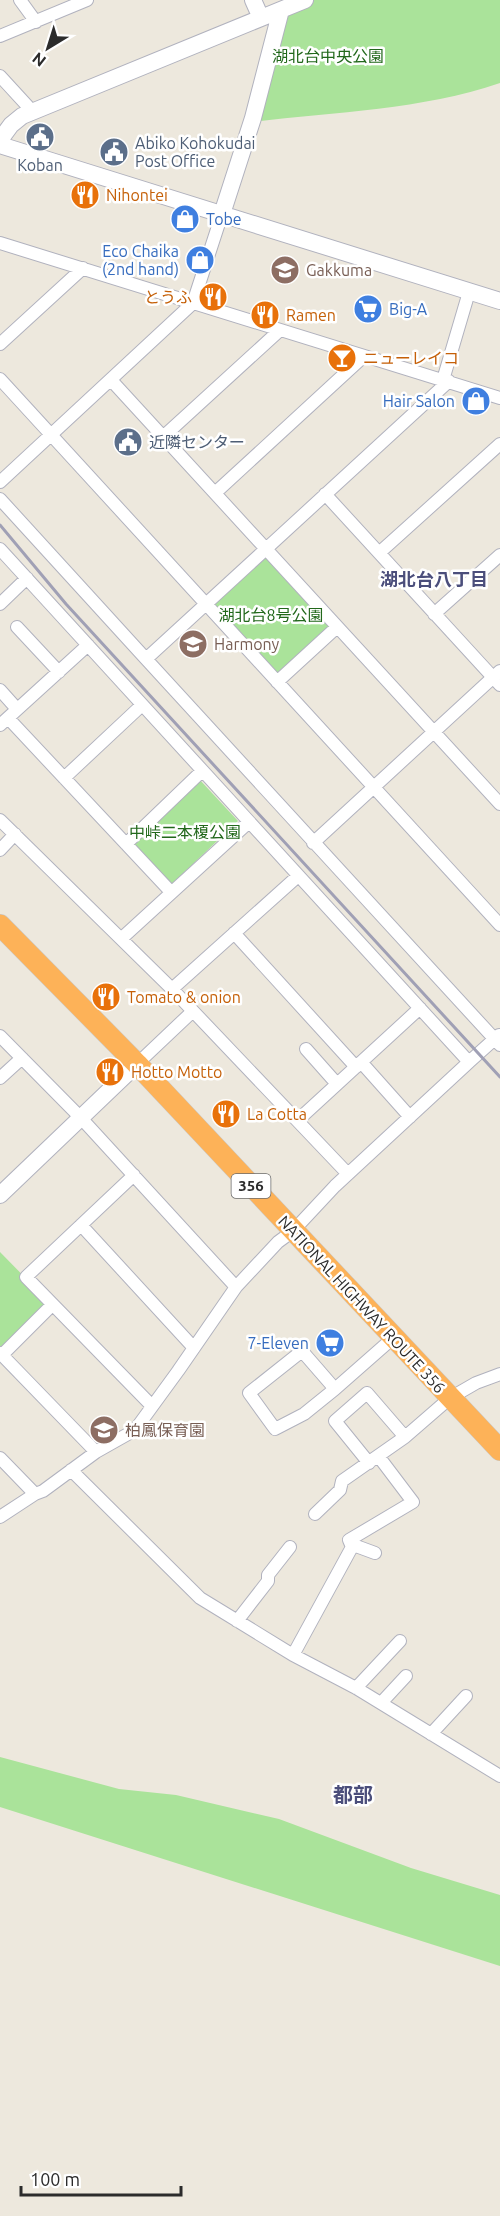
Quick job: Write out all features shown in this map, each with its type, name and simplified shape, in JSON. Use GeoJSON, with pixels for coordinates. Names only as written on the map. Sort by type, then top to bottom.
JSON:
{"type":"FeatureCollection","features":[{"type":"Feature","properties":{"kind":"highway","name":"NATIONAL HIGHWAY ROUTE 356"},"geometry":{"type":"LineString","coordinates":[[0,925],[137,1064],[500,1450]]}},
{"type":"Feature","properties":{"kind":"street"},"geometry":{"type":"LineString","coordinates":[[20,0],[36,22]]}},
{"type":"Feature","properties":{"kind":"street"},"geometry":{"type":"LineString","coordinates":[[0,36],[87,0]]}},
{"type":"Feature","properties":{"kind":"street"},"geometry":{"type":"LineString","coordinates":[[253,0],[261,18]]}},
{"type":"Feature","properties":{"kind":"street"},"geometry":{"type":"LineString","coordinates":[[0,140],[11,125],[33,112],[305,0]]}},
{"type":"Feature","properties":{"kind":"street"},"geometry":{"type":"LineString","coordinates":[[0,482],[193,303],[253,118],[281,10]]}},
{"type":"Feature","properties":{"kind":"street"},"geometry":{"type":"LineString","coordinates":[[0,76],[33,112]]}},
{"type":"Feature","properties":{"kind":"street"},"geometry":{"type":"LineString","coordinates":[[0,146],[500,301]]}},
{"type":"Feature","properties":{"kind":"street"},"geometry":{"type":"LineString","coordinates":[[0,243],[500,398]]}},
{"type":"Feature","properties":{"kind":"street"},"geometry":{"type":"LineString","coordinates":[[0,344],[83,268]]}},
{"type":"Feature","properties":{"kind":"street"},"geometry":{"type":"LineString","coordinates":[[146,659],[326,495],[446,381],[469,292]]}},
{"type":"Feature","properties":{"kind":"street"},"geometry":{"type":"LineString","coordinates":[[164,436],[280,330]]}},
{"type":"Feature","properties":{"kind":"street"},"geometry":{"type":"LineString","coordinates":[[215,493],[364,356]]}},
{"type":"Feature","properties":{"kind":"street"},"geometry":{"type":"LineString","coordinates":[[0,379],[500,925]]}},
{"type":"Feature","properties":{"kind":"street"},"geometry":{"type":"LineString","coordinates":[[111,380],[500,804]]}},
{"type":"Feature","properties":{"kind":"street"},"geometry":{"type":"LineString","coordinates":[[379,553],[500,444]]}},
{"type":"Feature","properties":{"kind":"street"},"geometry":{"type":"LineString","coordinates":[[313,843],[433,732],[498,678],[434,614],[326,495]]}},
{"type":"Feature","properties":{"kind":"street"},"geometry":{"type":"LineString","coordinates":[[0,499],[313,843],[498,1039],[469,1062],[348,1174],[293,1231],[278,1242],[236,1287],[135,1430],[96,1452],[43,1491],[0,1517]]}},
{"type":"Feature","properties":{"kind":"street"},"geometry":{"type":"LineString","coordinates":[[0,549],[469,1062]]}},
{"type":"Feature","properties":{"kind":"street"},"geometry":{"type":"LineString","coordinates":[[434,614],[500,555]]}},
{"type":"Feature","properties":{"kind":"street"},"geometry":{"type":"LineString","coordinates":[[0,604],[27,579]]}},
{"type":"Feature","properties":{"kind":"street"},"geometry":{"type":"LineString","coordinates":[[17,627],[59,672]]}},
{"type":"Feature","properties":{"kind":"street"},"geometry":{"type":"LineString","coordinates":[[277,682],[337,627]]}},
{"type":"Feature","properties":{"kind":"street"},"geometry":{"type":"LineString","coordinates":[[88,645],[4,722],[64,778],[171,892]]}},
{"type":"Feature","properties":{"kind":"street"},"geometry":{"type":"LineString","coordinates":[[0,690],[17,709]]}},
{"type":"Feature","properties":{"kind":"street"},"geometry":{"type":"LineString","coordinates":[[64,778],[142,705]]}},
{"type":"Feature","properties":{"kind":"street"},"geometry":{"type":"LineString","coordinates":[[126,844],[202,771]]}},
{"type":"Feature","properties":{"kind":"street"},"geometry":{"type":"LineString","coordinates":[[0,820],[122,938],[348,1174]]}},
{"type":"Feature","properties":{"kind":"street"},"geometry":{"type":"LineString","coordinates":[[122,938],[249,822]]}},
{"type":"Feature","properties":{"kind":"street"},"geometry":{"type":"LineString","coordinates":[[0,850],[15,834]]}},
{"type":"Feature","properties":{"kind":"street"},"geometry":{"type":"LineString","coordinates":[[172,989],[298,876]]}},
{"type":"Feature","properties":{"kind":"street"},"geometry":{"type":"LineString","coordinates":[[234,933],[410,1117]]}},
{"type":"Feature","properties":{"kind":"street"},"geometry":{"type":"LineString","coordinates":[[298,1120],[420,1008]]}},
{"type":"Feature","properties":{"kind":"street"},"geometry":{"type":"LineString","coordinates":[[0,1195],[193,1011]]}},
{"type":"Feature","properties":{"kind":"street"},"geometry":{"type":"LineString","coordinates":[[0,1036],[81,1118],[236,1287]]}},
{"type":"Feature","properties":{"kind":"street"},"geometry":{"type":"LineString","coordinates":[[306,1049],[338,1084]]}},
{"type":"Feature","properties":{"kind":"street"},"geometry":{"type":"LineString","coordinates":[[0,1078],[22,1058]]}},
{"type":"Feature","properties":{"kind":"street"},"geometry":{"type":"LineString","coordinates":[[134,1175],[26,1277],[152,1406]]}},
{"type":"Feature","properties":{"kind":"street"},"geometry":{"type":"LineString","coordinates":[[81,1225],[194,1348]]}},
{"type":"Feature","properties":{"kind":"street"},"geometry":{"type":"LineString","coordinates":[[52,1305],[1,1354],[96,1452]]}},
{"type":"Feature","properties":{"kind":"street"},"geometry":{"type":"LineString","coordinates":[[335,1389],[302,1351],[249,1393],[275,1429],[304,1414],[335,1389],[393,1338]]}},
{"type":"Feature","properties":{"kind":"street"},"geometry":{"type":"LineString","coordinates":[[315,1514],[340,1490],[342,1481],[405,1437],[450,1398],[476,1383],[500,1374]]}},
{"type":"Feature","properties":{"kind":"street"},"geometry":{"type":"LineString","coordinates":[[352,1547],[349,1540],[413,1502],[335,1421],[367,1393],[405,1437]]}},
{"type":"Feature","properties":{"kind":"street"},"geometry":{"type":"LineString","coordinates":[[0,1458],[35,1494]]}},
{"type":"Feature","properties":{"kind":"street"},"geometry":{"type":"LineString","coordinates":[[71,1470],[200,1598],[293,1655],[356,1688],[500,1776]]}},
{"type":"Feature","properties":{"kind":"street"},"geometry":{"type":"LineString","coordinates":[[352,1547],[356,1546],[375,1553]]}},
{"type":"Feature","properties":{"kind":"street"},"geometry":{"type":"LineString","coordinates":[[237,1621],[268,1581],[268,1575],[290,1547]]}},
{"type":"Feature","properties":{"kind":"street"},"geometry":{"type":"LineString","coordinates":[[293,1655],[352,1547]]}},
{"type":"Feature","properties":{"kind":"street"},"geometry":{"type":"LineString","coordinates":[[356,1688],[400,1641]]}},
{"type":"Feature","properties":{"kind":"street"},"geometry":{"type":"LineString","coordinates":[[381,1703],[406,1676]]}},
{"type":"Feature","properties":{"kind":"street"},"geometry":{"type":"LineString","coordinates":[[431,1734],[466,1696]]}},
{"type":"Feature","properties":{"kind":"green space","name":"湖北台中央公園"},"geometry":{"type":"Polygon","coordinates":[[[305,0],[500,0],[500,83],[408,105],[251,122],[281,10],[305,0]]]}},
{"type":"Feature","properties":{"kind":"green space","name":"湖北台8号公園"},"geometry":{"type":"Polygon","coordinates":[[[266,549],[337,627],[277,682],[206,604],[266,549]]]}},
{"type":"Feature","properties":{"kind":"green space","name":"中峠二本榎公園"},"geometry":{"type":"Polygon","coordinates":[[[199,779],[238,821],[172,884],[132,843],[199,779]]]}},
{"type":"Feature","properties":{"kind":"green space"},"geometry":{"type":"Polygon","coordinates":[[[0,1252],[52,1305],[0,1353],[0,1252]]]}},
{"type":"Feature","properties":{"kind":"green space"},"geometry":{"type":"Polygon","coordinates":[[[0,1757],[119,1789],[176,1795],[279,1819],[411,1868],[500,1895],[500,1966],[0,1807],[0,1757]]]}},
{"type":"Feature","properties":{"kind":"railway"},"geometry":{"type":"LineString","coordinates":[[0,525],[66,604],[500,1077]]}},
{"type":"Feature","properties":{"kind":"place","name":"Koban"},"geometry":{"type":"Point","coordinates":[40,137]}},
{"type":"Feature","properties":{"kind":"place","name":"Abiko Kohokudai Post Office"},"geometry":{"type":"Point","coordinates":[114,152]}},
{"type":"Feature","properties":{"kind":"place","name":"Nihontei"},"geometry":{"type":"Point","coordinates":[85,195]}},
{"type":"Feature","properties":{"kind":"place","name":"Tobe"},"geometry":{"type":"Point","coordinates":[185,219]}},
{"type":"Feature","properties":{"kind":"place","name":"Eco Chaika (2nd hand)"},"geometry":{"type":"Point","coordinates":[200,260]}},
{"type":"Feature","properties":{"kind":"place","name":"Gakkuma"},"geometry":{"type":"Point","coordinates":[285,270]}},
{"type":"Feature","properties":{"kind":"place","name":"とうふ"},"geometry":{"type":"Point","coordinates":[213,297]}},
{"type":"Feature","properties":{"kind":"place","name":"Big-A"},"geometry":{"type":"Point","coordinates":[368,309]}},
{"type":"Feature","properties":{"kind":"place","name":"Ramen"},"geometry":{"type":"Point","coordinates":[265,315]}},
{"type":"Feature","properties":{"kind":"place","name":"ニューレイコ"},"geometry":{"type":"Point","coordinates":[342,358]}},
{"type":"Feature","properties":{"kind":"place","name":"Hair Salon"},"geometry":{"type":"Point","coordinates":[476,401]}},
{"type":"Feature","properties":{"kind":"place","name":"近隣センター"},"geometry":{"type":"Point","coordinates":[128,442]}},
{"type":"Feature","properties":{"kind":"place","name":"Harmony"},"geometry":{"type":"Point","coordinates":[193,644]}},
{"type":"Feature","properties":{"kind":"place","name":"Tomato & onion"},"geometry":{"type":"Point","coordinates":[106,997]}},
{"type":"Feature","properties":{"kind":"place","name":"Hotto Motto"},"geometry":{"type":"Point","coordinates":[110,1072]}},
{"type":"Feature","properties":{"kind":"place","name":"La Cotta"},"geometry":{"type":"Point","coordinates":[226,1114]}},
{"type":"Feature","properties":{"kind":"place","name":"7-Eleven"},"geometry":{"type":"Point","coordinates":[330,1343]}},
{"type":"Feature","properties":{"kind":"place","name":"柏鳳保育園"},"geometry":{"type":"Point","coordinates":[104,1430]}},
{"type":"Feature","properties":{"kind":"district","name":"湖北台八丁目"},"geometry":{"type":"Point","coordinates":[434,580]}},
{"type":"Feature","properties":{"kind":"district","name":"都部"},"geometry":{"type":"Point","coordinates":[353,1795]}}]}
